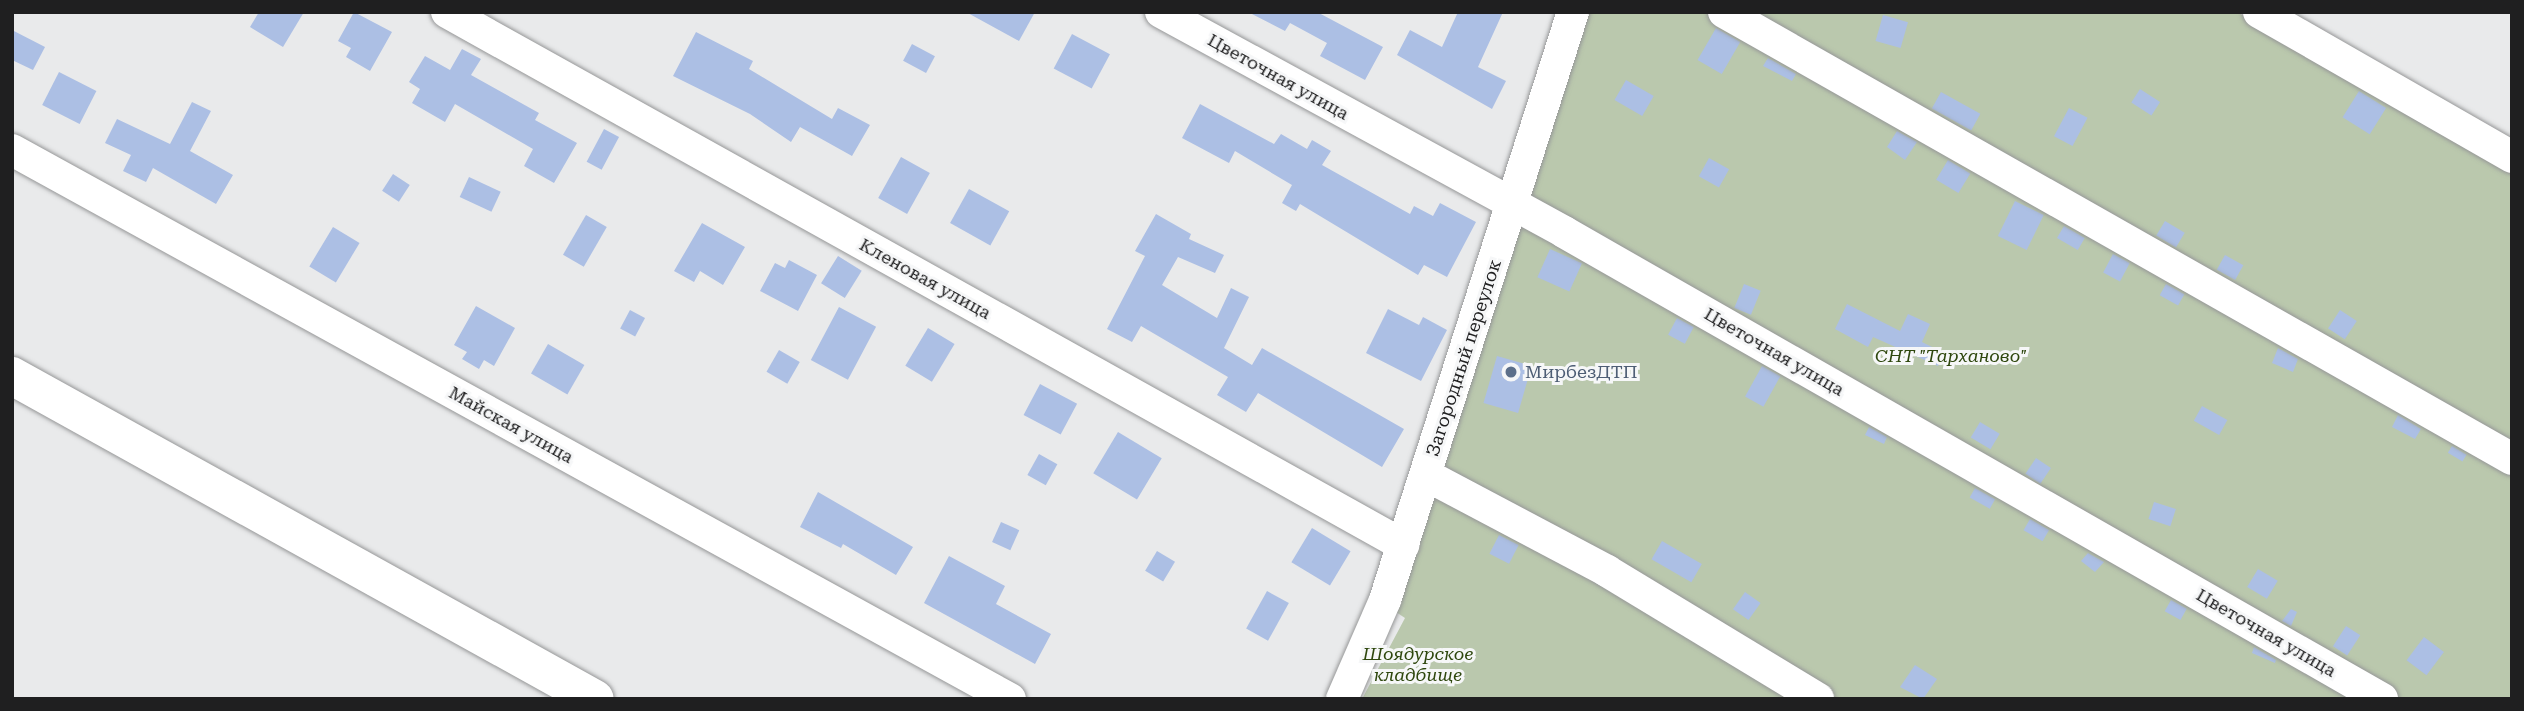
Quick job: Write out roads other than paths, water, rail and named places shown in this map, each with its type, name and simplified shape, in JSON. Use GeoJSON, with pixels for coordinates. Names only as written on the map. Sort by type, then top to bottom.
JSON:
{"type":"FeatureCollection","features":[{"type":"Feature","properties":{"kind":"main road"},"geometry":{"type":"LineString","coordinates":[[12,376],[595,699]]}},
{"type":"Feature","properties":{"kind":"street","name":"Кленовая улица"},"geometry":{"type":"LineString","coordinates":[[447,12],[1404,545]]}},
{"type":"Feature","properties":{"kind":"street","name":"Цветочная улица"},"geometry":{"type":"LineString","coordinates":[[1161,12],[1513,206],[2382,699]]}},
{"type":"Feature","properties":{"kind":"street","name":"Загородный переулок"},"geometry":{"type":"LineString","coordinates":[[1342,699],[1385,600],[1404,545],[1573,12]]}},
{"type":"Feature","properties":{"kind":"street"},"geometry":{"type":"LineString","coordinates":[[1724,12],[2512,459]]}},
{"type":"Feature","properties":{"kind":"street"},"geometry":{"type":"LineString","coordinates":[[2259,12],[2512,157]]}},
{"type":"Feature","properties":{"kind":"street","name":"Майская улица"},"geometry":{"type":"LineString","coordinates":[[12,150],[1010,699]]}},
{"type":"Feature","properties":{"kind":"street"},"geometry":{"type":"LineString","coordinates":[[1426,475],[1607,570],[1818,699]]}},
{"type":"Feature","properties":{"kind":"place","name":"МирбезДТП"},"geometry":{"type":"Point","coordinates":[1511,372]}},
{"type":"Feature","properties":{"kind":"park label","name":"СНТ \"Тарханово\""},"geometry":{"type":"Point","coordinates":[1951,356]}},
{"type":"Feature","properties":{"kind":"park label","name":"Шоядурское кладбище"},"geometry":{"type":"Point","coordinates":[1418,665]}}]}
